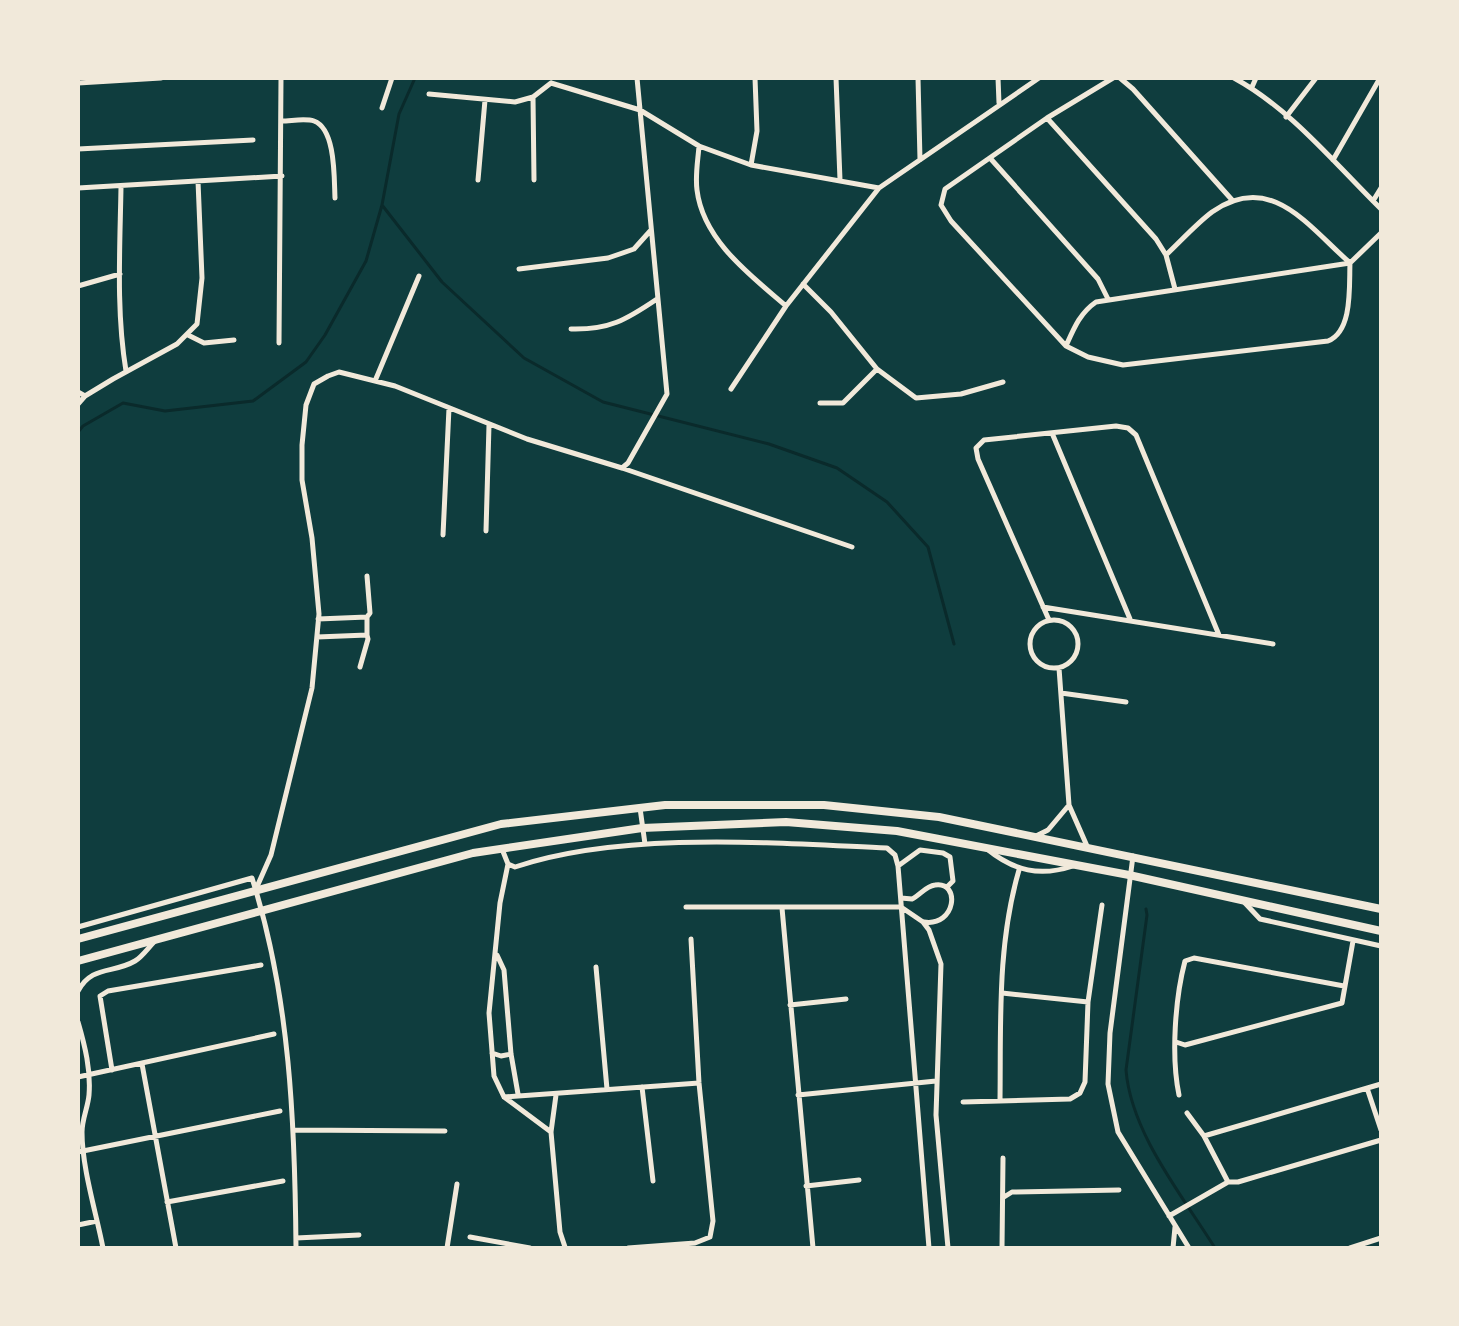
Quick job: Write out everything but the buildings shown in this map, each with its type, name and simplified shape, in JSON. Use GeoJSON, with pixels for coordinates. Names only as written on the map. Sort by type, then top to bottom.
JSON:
{"type":"FeatureCollection","features":[{"type":"Feature","properties":{"kind":"main road"},"geometry":{"type":"LineString","coordinates":[[78,939],[501,824],[665,805],[824,805],[939,817],[1381,909]]}},
{"type":"Feature","properties":{"kind":"main road"},"geometry":{"type":"LineString","coordinates":[[78,961],[473,853],[642,828],[786,822],[925,836],[1129,875],[1381,931]]}},
{"type":"Feature","properties":{"kind":"street"},"geometry":{"type":"LineString","coordinates":[[78,83],[161,78]]}},
{"type":"Feature","properties":{"kind":"street"},"geometry":{"type":"LineString","coordinates":[[279,343],[281,78]]}},
{"type":"Feature","properties":{"kind":"street"},"geometry":{"type":"LineString","coordinates":[[382,108],[392,78]]}},
{"type":"Feature","properties":{"kind":"street"},"geometry":{"type":"LineString","coordinates":[[622,468],[628,463],[667,394],[637,78]]}},
{"type":"Feature","properties":{"kind":"street"},"geometry":{"type":"LineString","coordinates":[[751,165],[757,131],[755,78]]}},
{"type":"Feature","properties":{"kind":"street"},"geometry":{"type":"LineString","coordinates":[[836,78],[840,180]]}},
{"type":"Feature","properties":{"kind":"street"},"geometry":{"type":"LineString","coordinates":[[918,78],[920,160]]}},
{"type":"Feature","properties":{"kind":"street"},"geometry":{"type":"LineString","coordinates":[[998,78],[999,104]]}},
{"type":"Feature","properties":{"kind":"street"},"geometry":{"type":"LineString","coordinates":[[731,389],[786,306],[879,188],[1039,78]]}},
{"type":"Feature","properties":{"kind":"street"},"geometry":{"type":"LineString","coordinates":[[1113,78],[1047,118],[945,189],[941,205],[951,221],[1066,346],[1088,357],[1123,365],[1328,341],[1341,332],[1345,322],[1350,263]]}},
{"type":"Feature","properties":{"kind":"street"},"geometry":{"type":"LineString","coordinates":[[1120,78],[1233,201]]}},
{"type":"Feature","properties":{"kind":"street"},"geometry":{"type":"LineString","coordinates":[[1234,78],[1252,87],[1286,117],[1381,209]]}},
{"type":"Feature","properties":{"kind":"street"},"geometry":{"type":"LineString","coordinates":[[1252,87],[1256,78]]}},
{"type":"Feature","properties":{"kind":"street"},"geometry":{"type":"LineString","coordinates":[[1286,117],[1316,78]]}},
{"type":"Feature","properties":{"kind":"street"},"geometry":{"type":"LineString","coordinates":[[1333,160],[1380,78]]}},
{"type":"Feature","properties":{"kind":"street"},"geometry":{"type":"LineString","coordinates":[[429,94],[515,102],[533,97],[551,81],[640,110],[699,146],[751,165],[879,188]]}},
{"type":"Feature","properties":{"kind":"street"},"geometry":{"type":"LineString","coordinates":[[533,97],[534,180]]}},
{"type":"Feature","properties":{"kind":"street"},"geometry":{"type":"LineString","coordinates":[[478,180],[485,100]]}},
{"type":"Feature","properties":{"kind":"street"},"geometry":{"type":"LineString","coordinates":[[1047,118],[1156,239],[1166,255],[1175,289]]}},
{"type":"Feature","properties":{"kind":"street"},"geometry":{"type":"LineString","coordinates":[[282,121],[313,120],[322,126],[329,139],[335,198]]}},
{"type":"Feature","properties":{"kind":"street"},"geometry":{"type":"LineString","coordinates":[[78,149],[253,140]]}},
{"type":"Feature","properties":{"kind":"street"},"geometry":{"type":"LineString","coordinates":[[699,146],[697,191],[716,239],[752,277],[786,306]]}},
{"type":"Feature","properties":{"kind":"street"},"geometry":{"type":"LineString","coordinates":[[990,158],[1098,279],[1108,299]]}},
{"type":"Feature","properties":{"kind":"street"},"geometry":{"type":"LineString","coordinates":[[78,188],[282,176]]}},
{"type":"Feature","properties":{"kind":"street"},"geometry":{"type":"LineString","coordinates":[[78,404],[85,396],[126,371],[167,350],[188,335],[197,324],[202,278],[198,181]]}},
{"type":"Feature","properties":{"kind":"street"},"geometry":{"type":"LineString","coordinates":[[121,187],[120,274],[122,347],[126,371]]}},
{"type":"Feature","properties":{"kind":"street"},"geometry":{"type":"LineString","coordinates":[[1373,201],[1381,188]]}},
{"type":"Feature","properties":{"kind":"street"},"geometry":{"type":"LineString","coordinates":[[1166,255],[1212,212],[1233,201],[1257,197],[1272,199],[1288,208],[1350,263]]}},
{"type":"Feature","properties":{"kind":"street"},"geometry":{"type":"LineString","coordinates":[[519,269],[608,258],[634,249],[652,229]]}},
{"type":"Feature","properties":{"kind":"street"},"geometry":{"type":"LineString","coordinates":[[1066,346],[1087,309],[1108,299],[1350,263],[1381,233]]}},
{"type":"Feature","properties":{"kind":"street"},"geometry":{"type":"LineString","coordinates":[[78,286],[120,274]]}},
{"type":"Feature","properties":{"kind":"street"},"geometry":{"type":"LineString","coordinates":[[375,381],[419,276]]}},
{"type":"Feature","properties":{"kind":"street"},"geometry":{"type":"LineString","coordinates":[[803,284],[831,312],[877,369],[916,398],[961,394],[1003,382]]}},
{"type":"Feature","properties":{"kind":"street"},"geometry":{"type":"LineString","coordinates":[[571,329],[597,329],[619,323],[657,299]]}},
{"type":"Feature","properties":{"kind":"street"},"geometry":{"type":"LineString","coordinates":[[188,335],[204,343],[234,340]]}},
{"type":"Feature","properties":{"kind":"street"},"geometry":{"type":"LineString","coordinates":[[820,403],[843,403],[877,369]]}},
{"type":"Feature","properties":{"kind":"street"},"geometry":{"type":"LineString","coordinates":[[256,890],[271,855],[312,688],[318,619],[312,538],[302,480],[302,445],[306,405],[314,384],[339,372],[375,381],[489,425],[852,547]]}},
{"type":"Feature","properties":{"kind":"street"},"geometry":{"type":"LineString","coordinates":[[78,392],[85,396]]}},
{"type":"Feature","properties":{"kind":"street"},"geometry":{"type":"LineString","coordinates":[[443,535],[449,408]]}},
{"type":"Feature","properties":{"kind":"street"},"geometry":{"type":"LineString","coordinates":[[486,531],[489,425]]}},
{"type":"Feature","properties":{"kind":"street"},"geometry":{"type":"LineString","coordinates":[[1049,620],[978,459],[976,448],[984,440],[1116,426],[1128,428],[1136,435],[1219,635]]}},
{"type":"Feature","properties":{"kind":"street"},"geometry":{"type":"LineString","coordinates":[[1052,433],[1130,619]]}},
{"type":"Feature","properties":{"kind":"street"},"geometry":{"type":"LineString","coordinates":[[360,667],[368,639],[367,617],[370,613],[367,576]]}},
{"type":"Feature","properties":{"kind":"street"},"geometry":{"type":"LineString","coordinates":[[1043,607],[1273,644]]}},
{"type":"Feature","properties":{"kind":"street"},"geometry":{"type":"LineString","coordinates":[[318,619],[367,617]]}},
{"type":"Feature","properties":{"kind":"street"},"geometry":{"type":"LineString","coordinates":[[1049,620],[1067,624],[1077,639],[1074,657],[1059,668],[1041,664],[1030,649],[1034,631],[1049,620]]}},
{"type":"Feature","properties":{"kind":"street"},"geometry":{"type":"LineString","coordinates":[[317,637],[367,635]]}},
{"type":"Feature","properties":{"kind":"street"},"geometry":{"type":"LineString","coordinates":[[1059,668],[1069,805],[1087,846]]}},
{"type":"Feature","properties":{"kind":"street"},"geometry":{"type":"LineString","coordinates":[[1061,693],[1126,702]]}},
{"type":"Feature","properties":{"kind":"street"},"geometry":{"type":"LineString","coordinates":[[1036,836],[1048,830],[1069,805]]}},
{"type":"Feature","properties":{"kind":"street"},"geometry":{"type":"LineString","coordinates":[[640,808],[645,844]]}},
{"type":"Feature","properties":{"kind":"street"},"geometry":{"type":"LineString","coordinates":[[898,866],[920,850],[925,836]]}},
{"type":"Feature","properties":{"kind":"street"},"geometry":{"type":"LineString","coordinates":[[508,864],[515,867],[541,858],[645,844],[791,844],[887,848],[895,855],[929,1248]]}},
{"type":"Feature","properties":{"kind":"street"},"geometry":{"type":"LineString","coordinates":[[502,848],[508,864],[500,903],[489,1013],[494,1076],[504,1097],[551,1132]]}},
{"type":"Feature","properties":{"kind":"street"},"geometry":{"type":"LineString","coordinates":[[986,848],[1001,861],[1019,870],[1038,873],[1058,871],[1076,864]]}},
{"type":"Feature","properties":{"kind":"street"},"geometry":{"type":"LineString","coordinates":[[920,850],[950,857],[953,881],[947,887]]}},
{"type":"Feature","properties":{"kind":"street"},"geometry":{"type":"LineString","coordinates":[[1133,855],[1110,1033],[1108,1084],[1118,1132],[1189,1248]]}},
{"type":"Feature","properties":{"kind":"street"},"geometry":{"type":"LineString","coordinates":[[1000,1100],[1001,969],[1007,920],[1019,870]]}},
{"type":"Feature","properties":{"kind":"street"},"geometry":{"type":"LineString","coordinates":[[78,927],[252,878],[264,910],[284,1027],[293,1130],[296,1248]]}},
{"type":"Feature","properties":{"kind":"street"},"geometry":{"type":"LineString","coordinates":[[686,907],[901,907],[923,922],[930,923],[947,915],[951,907],[947,887],[938,884],[912,899],[901,898]]}},
{"type":"Feature","properties":{"kind":"street"},"geometry":{"type":"LineString","coordinates":[[1241,900],[1260,919],[1381,946]]}},
{"type":"Feature","properties":{"kind":"street"},"geometry":{"type":"LineString","coordinates":[[963,1102],[1070,1099],[1080,1093],[1085,1082],[1088,1002],[1102,905]]}},
{"type":"Feature","properties":{"kind":"street"},"geometry":{"type":"LineString","coordinates":[[782,908],[813,1248]]}},
{"type":"Feature","properties":{"kind":"street"},"geometry":{"type":"LineString","coordinates":[[923,922],[936,945],[941,964],[936,1115],[948,1248]]}},
{"type":"Feature","properties":{"kind":"street"},"geometry":{"type":"LineString","coordinates":[[78,991],[85,979],[136,960],[158,939]]}},
{"type":"Feature","properties":{"kind":"street"},"geometry":{"type":"LineString","coordinates":[[628,1248],[695,1243],[710,1237],[713,1221],[699,1083],[691,939]]}},
{"type":"Feature","properties":{"kind":"street"},"geometry":{"type":"LineString","coordinates":[[1176,1042],[1185,1045],[1342,1003],[1353,941]]}},
{"type":"Feature","properties":{"kind":"street"},"geometry":{"type":"LineString","coordinates":[[496,954],[504,970],[511,1054],[518,1094]]}},
{"type":"Feature","properties":{"kind":"street"},"geometry":{"type":"LineString","coordinates":[[1179,1095],[1176,1042],[1185,961],[1194,958],[1344,986]]}},
{"type":"Feature","properties":{"kind":"street"},"geometry":{"type":"LineString","coordinates":[[112,1070],[100,996],[108,991],[261,965]]}},
{"type":"Feature","properties":{"kind":"street"},"geometry":{"type":"LineString","coordinates":[[596,967],[607,1089]]}},
{"type":"Feature","properties":{"kind":"street"},"geometry":{"type":"LineString","coordinates":[[1002,993],[1088,1002]]}},
{"type":"Feature","properties":{"kind":"street"},"geometry":{"type":"LineString","coordinates":[[790,1005],[846,999]]}},
{"type":"Feature","properties":{"kind":"street"},"geometry":{"type":"LineString","coordinates":[[78,1022],[89,1075],[81,1151],[103,1248]]}},
{"type":"Feature","properties":{"kind":"street"},"geometry":{"type":"LineString","coordinates":[[78,1077],[274,1034]]}},
{"type":"Feature","properties":{"kind":"street"},"geometry":{"type":"LineString","coordinates":[[492,1053],[501,1056],[511,1054]]}},
{"type":"Feature","properties":{"kind":"street"},"geometry":{"type":"LineString","coordinates":[[142,1064],[176,1248]]}},
{"type":"Feature","properties":{"kind":"street"},"geometry":{"type":"LineString","coordinates":[[798,1095],[936,1081]]}},
{"type":"Feature","properties":{"kind":"street"},"geometry":{"type":"LineString","coordinates":[[504,1097],[699,1083]]}},
{"type":"Feature","properties":{"kind":"street"},"geometry":{"type":"LineString","coordinates":[[1204,1136],[1381,1084]]}},
{"type":"Feature","properties":{"kind":"street"},"geometry":{"type":"LineString","coordinates":[[642,1087],[653,1181]]}},
{"type":"Feature","properties":{"kind":"street"},"geometry":{"type":"LineString","coordinates":[[1169,1216],[1228,1182],[1238,1182],[1381,1137],[1367,1088]]}},
{"type":"Feature","properties":{"kind":"street"},"geometry":{"type":"LineString","coordinates":[[556,1095],[551,1132],[564,1248]]}},
{"type":"Feature","properties":{"kind":"street"},"geometry":{"type":"LineString","coordinates":[[81,1151],[280,1111]]}},
{"type":"Feature","properties":{"kind":"street"},"geometry":{"type":"LineString","coordinates":[[1187,1113],[1204,1136],[1228,1182]]}},
{"type":"Feature","properties":{"kind":"street"},"geometry":{"type":"LineString","coordinates":[[293,1130],[445,1131]]}},
{"type":"Feature","properties":{"kind":"street"},"geometry":{"type":"LineString","coordinates":[[1002,1248],[1003,1158]]}},
{"type":"Feature","properties":{"kind":"street"},"geometry":{"type":"LineString","coordinates":[[806,1186],[859,1180]]}},
{"type":"Feature","properties":{"kind":"street"},"geometry":{"type":"LineString","coordinates":[[167,1202],[283,1181]]}},
{"type":"Feature","properties":{"kind":"street"},"geometry":{"type":"LineString","coordinates":[[447,1248],[457,1184]]}},
{"type":"Feature","properties":{"kind":"street"},"geometry":{"type":"LineString","coordinates":[[1004,1197],[1012,1192],[1119,1190]]}},
{"type":"Feature","properties":{"kind":"street"},"geometry":{"type":"LineString","coordinates":[[78,1225],[97,1221]]}},
{"type":"Feature","properties":{"kind":"street"},"geometry":{"type":"LineString","coordinates":[[1173,1248],[1175,1226]]}},
{"type":"Feature","properties":{"kind":"street"},"geometry":{"type":"LineString","coordinates":[[296,1238],[359,1235]]}},
{"type":"Feature","properties":{"kind":"street"},"geometry":{"type":"LineString","coordinates":[[470,1237],[530,1248]]}},
{"type":"Feature","properties":{"kind":"street"},"geometry":{"type":"LineString","coordinates":[[1350,1248],[1381,1238]]}},
{"type":"Feature","properties":{"kind":"waterway"},"geometry":{"type":"LineString","coordinates":[[78,432],[123,403],[165,411],[253,401],[306,362],[325,335],[366,261],[382,205],[399,114],[415,78]]}},
{"type":"Feature","properties":{"kind":"waterway"},"geometry":{"type":"LineString","coordinates":[[382,205],[442,282],[524,358],[603,402],[769,444],[837,468],[887,502],[928,547],[954,644]]}},
{"type":"Feature","properties":{"kind":"waterway"},"geometry":{"type":"LineString","coordinates":[[1146,909],[1126,1070],[1130,1094],[1137,1117],[1160,1163],[1215,1248]]}}]}
